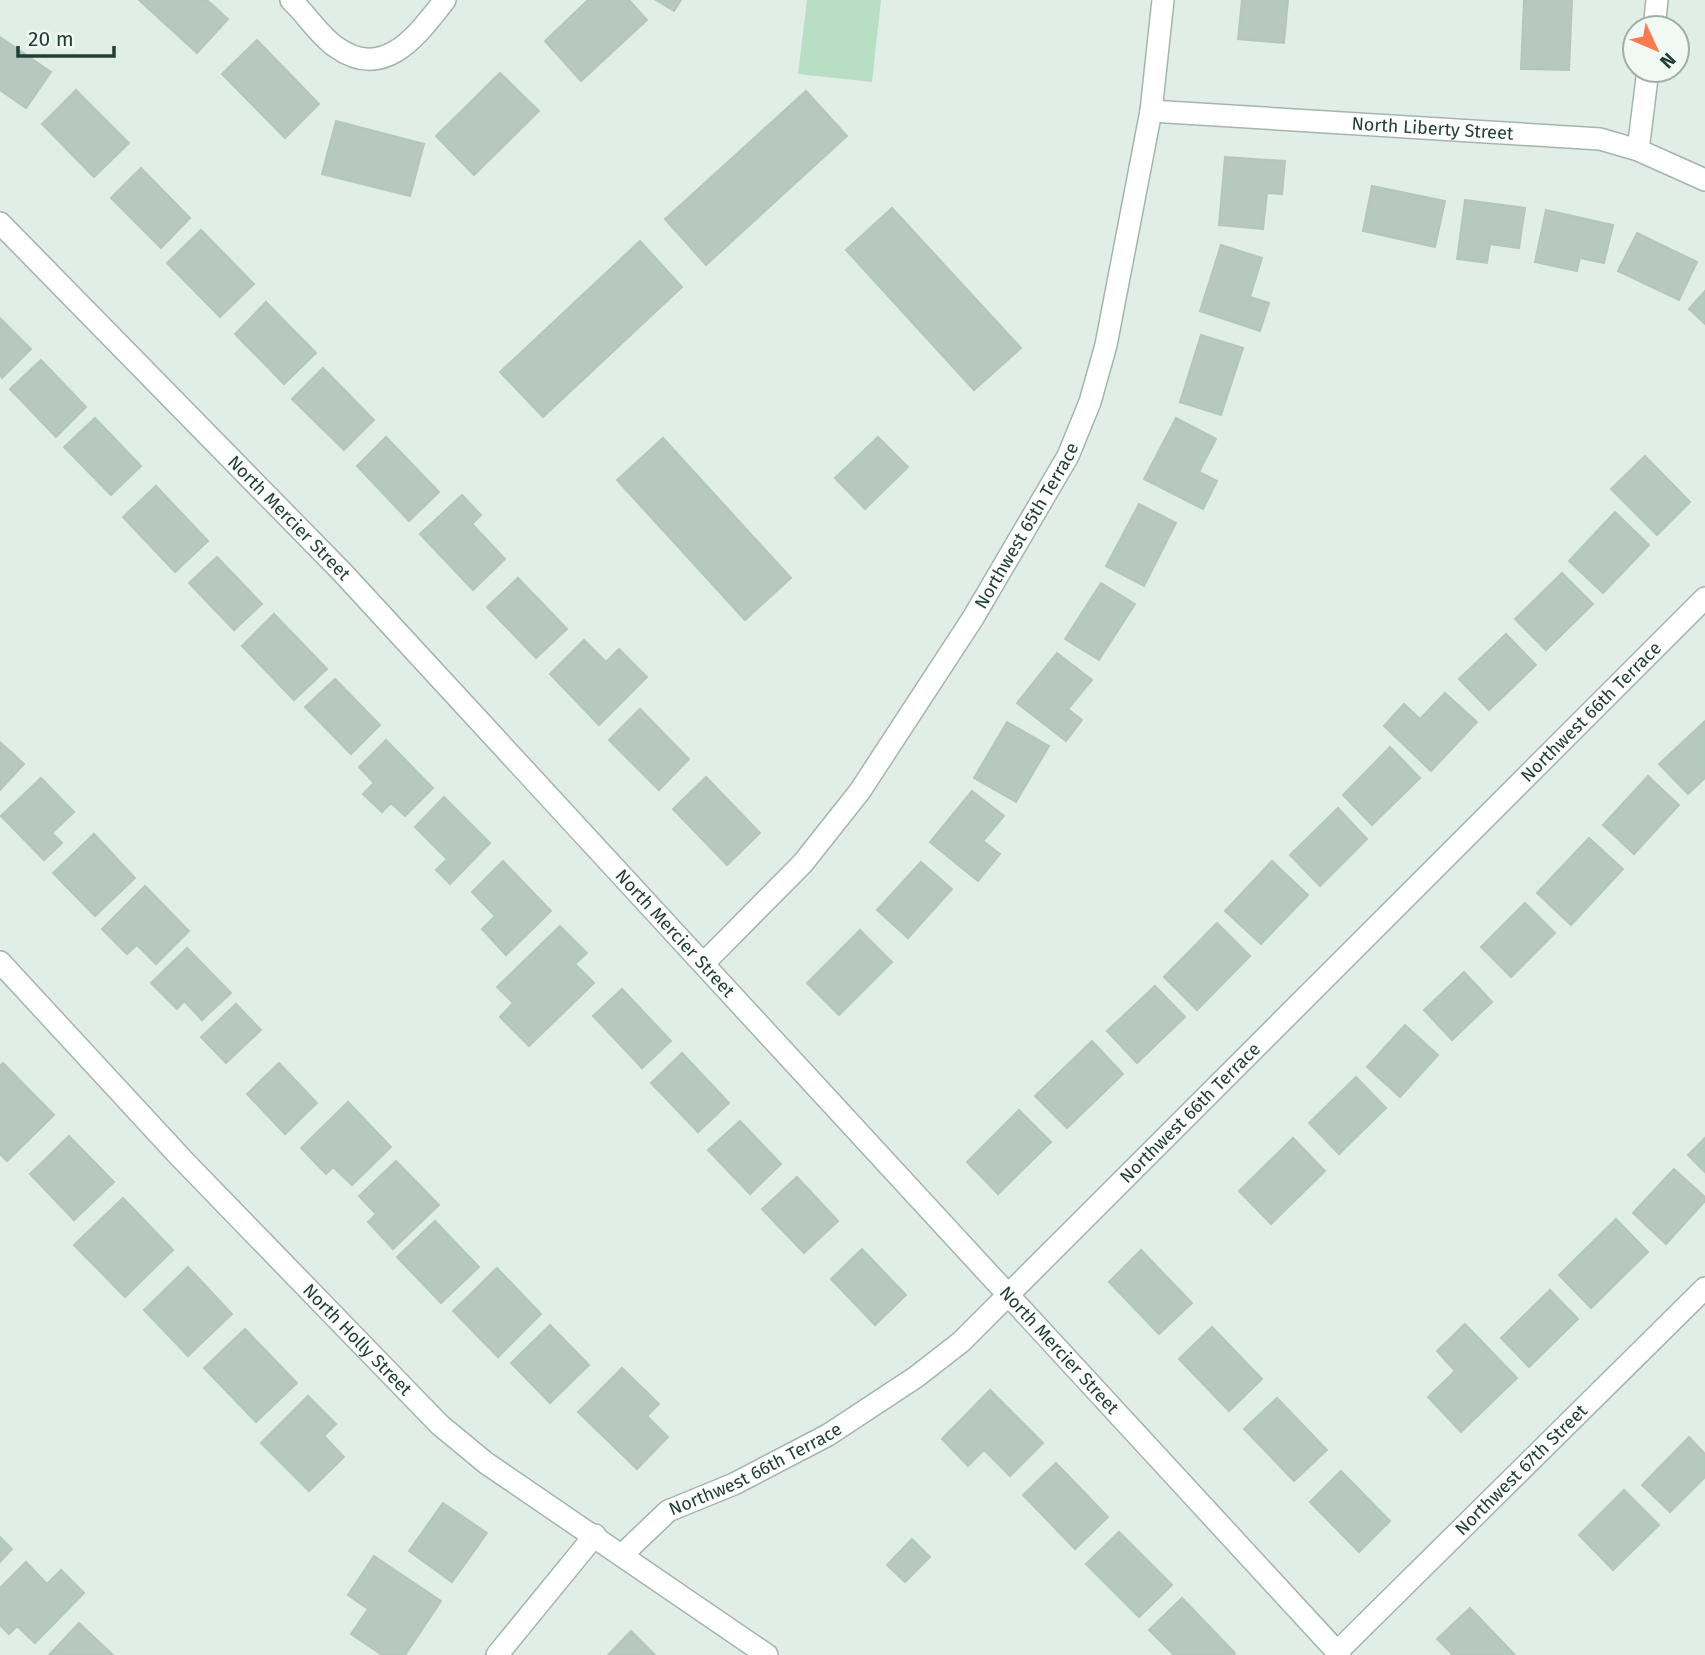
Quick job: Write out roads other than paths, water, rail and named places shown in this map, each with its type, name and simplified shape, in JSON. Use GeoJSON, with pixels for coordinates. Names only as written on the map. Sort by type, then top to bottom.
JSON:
{"type":"FeatureCollection","features":[{"type":"Feature","properties":{"kind":"street"},"geometry":{"type":"LineString","coordinates":[[291,0],[335,47],[355,56],[376,58],[396,53],[414,40],[445,0]]}},
{"type":"Feature","properties":{"kind":"street","name":"Northwest 65th Terrace"},"geometry":{"type":"LineString","coordinates":[[704,963],[803,863],[860,791],[973,618],[1068,456],[1090,402],[1106,345],[1151,111],[1163,0]]}},
{"type":"Feature","properties":{"kind":"street"},"geometry":{"type":"LineString","coordinates":[[1638,150],[1646,84]]}},
{"type":"Feature","properties":{"kind":"street","name":"North Liberty Street"},"geometry":{"type":"LineString","coordinates":[[1151,111],[1600,139],[1638,150],[1705,180]]}},
{"type":"Feature","properties":{"kind":"street","name":"North Mercier Street"},"geometry":{"type":"LineString","coordinates":[[0,223],[342,572],[1338,1653]]}},
{"type":"Feature","properties":{"kind":"street","name":"Northwest 66th Terrace"},"geometry":{"type":"LineString","coordinates":[[623,1554],[668,1510],[734,1484],[828,1436],[916,1377],[961,1342],[1705,598]]}},
{"type":"Feature","properties":{"kind":"street","name":"North Holly Street"},"geometry":{"type":"LineString","coordinates":[[0,962],[182,1159],[440,1425],[486,1463],[623,1554],[767,1655]]}},
{"type":"Feature","properties":{"kind":"street","name":"Northwest 67th Street"},"geometry":{"type":"LineString","coordinates":[[1338,1653],[1705,1288]]}},
{"type":"Feature","properties":{"kind":"street"},"geometry":{"type":"LineString","coordinates":[[497,1655],[594,1535]]}}]}
